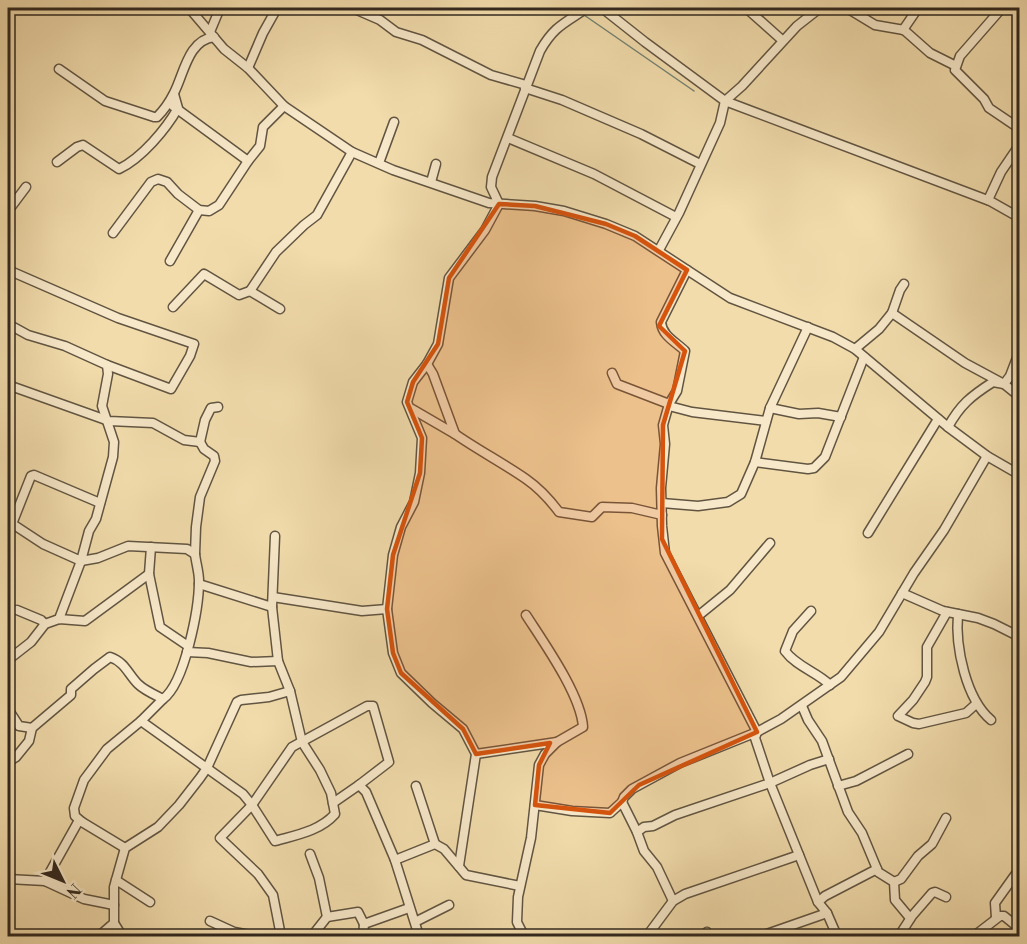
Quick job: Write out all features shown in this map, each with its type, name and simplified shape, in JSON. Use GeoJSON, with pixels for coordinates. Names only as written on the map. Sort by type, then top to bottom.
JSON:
{"type":"FeatureCollection","features":[{"type":"Feature","properties":{"kind":"street"},"geometry":{"type":"LineString","coordinates":[[189,8],[224,49],[248,68],[284,106],[352,152],[489,203],[535,206],[564,211],[635,236],[730,298],[833,337],[855,349],[948,427],[987,456],[1020,475]]}},
{"type":"Feature","properties":{"kind":"street"},"geometry":{"type":"LineString","coordinates":[[59,69],[105,101],[157,117],[174,94],[196,45],[212,34],[220,8]]}},
{"type":"Feature","properties":{"kind":"street"},"geometry":{"type":"LineString","coordinates":[[248,68],[277,8]]}},
{"type":"Feature","properties":{"kind":"street"},"geometry":{"type":"LineString","coordinates":[[357,8],[380,20],[396,32],[422,40],[490,75],[562,100],[641,134],[700,164]]}},
{"type":"Feature","properties":{"kind":"street"},"geometry":{"type":"LineString","coordinates":[[499,204],[491,187],[492,177],[525,86],[549,35],[562,22],[587,8]]}},
{"type":"Feature","properties":{"kind":"street"},"geometry":{"type":"LineString","coordinates":[[602,8],[725,101],[988,200],[1020,218]]}},
{"type":"Feature","properties":{"kind":"street"},"geometry":{"type":"LineString","coordinates":[[746,8],[782,40]]}},
{"type":"Feature","properties":{"kind":"street"},"geometry":{"type":"LineString","coordinates":[[659,250],[720,123],[725,101],[742,86],[782,40],[820,8]]}},
{"type":"Feature","properties":{"kind":"street"},"geometry":{"type":"LineString","coordinates":[[847,8],[875,25],[903,30],[930,52],[956,66]]}},
{"type":"Feature","properties":{"kind":"street"},"geometry":{"type":"LineString","coordinates":[[903,30],[918,8]]}},
{"type":"Feature","properties":{"kind":"street"},"geometry":{"type":"LineString","coordinates":[[1002,8],[994,11],[960,56],[955,70],[984,99],[989,108],[1020,129]]}},
{"type":"Feature","properties":{"kind":"street"},"geometry":{"type":"LineString","coordinates":[[57,162],[83,145],[119,169],[129,165],[167,127],[178,108],[174,94]]}},
{"type":"Feature","properties":{"kind":"street"},"geometry":{"type":"LineString","coordinates":[[168,103],[178,108],[248,161]]}},
{"type":"Feature","properties":{"kind":"street"},"geometry":{"type":"LineString","coordinates":[[113,233],[151,182],[158,178],[167,182],[199,210],[209,211],[219,205],[260,146],[263,127],[284,106]]}},
{"type":"Feature","properties":{"kind":"street"},"geometry":{"type":"LineString","coordinates":[[379,163],[394,122]]}},
{"type":"Feature","properties":{"kind":"street"},"geometry":{"type":"LineString","coordinates":[[508,138],[594,174],[676,218]]}},
{"type":"Feature","properties":{"kind":"street"},"geometry":{"type":"LineString","coordinates":[[988,200],[1001,172],[1020,144]]}},
{"type":"Feature","properties":{"kind":"street"},"geometry":{"type":"LineString","coordinates":[[174,307],[204,274],[239,295],[250,291],[276,252],[317,215],[352,152]]}},
{"type":"Feature","properties":{"kind":"street"},"geometry":{"type":"LineString","coordinates":[[431,183],[436,164]]}},
{"type":"Feature","properties":{"kind":"street"},"geometry":{"type":"LineString","coordinates":[[8,211],[26,187]]}},
{"type":"Feature","properties":{"kind":"street"},"geometry":{"type":"LineString","coordinates":[[459,866],[476,754],[463,729],[432,704],[401,673],[393,653],[387,609],[393,555],[401,527],[414,502],[420,473],[422,438],[412,409],[407,402],[413,382],[427,364],[438,344],[449,278],[485,230],[499,204]]}},
{"type":"Feature","properties":{"kind":"street"},"geometry":{"type":"LineString","coordinates":[[170,261],[199,210]]}},
{"type":"Feature","properties":{"kind":"street"},"geometry":{"type":"LineString","coordinates":[[8,270],[118,318],[194,344],[190,356],[171,389],[107,365],[65,346],[28,335],[8,324]]}},
{"type":"Feature","properties":{"kind":"street"},"geometry":{"type":"LineString","coordinates":[[687,270],[661,322],[665,334],[685,351],[677,391],[669,405],[663,425],[665,444],[662,539],[665,553],[698,616],[753,735],[818,902],[827,913],[837,936]]}},
{"type":"Feature","properties":{"kind":"street"},"geometry":{"type":"LineString","coordinates":[[855,349],[892,313],[904,284]]}},
{"type":"Feature","properties":{"kind":"street"},"geometry":{"type":"LineString","coordinates":[[250,291],[280,309]]}},
{"type":"Feature","properties":{"kind":"street"},"geometry":{"type":"LineString","coordinates":[[892,313],[965,363],[1004,384],[1020,397]]}},
{"type":"Feature","properties":{"kind":"street"},"geometry":{"type":"LineString","coordinates":[[662,503],[691,507],[728,502],[741,494],[755,462],[770,408],[808,327]]}},
{"type":"Feature","properties":{"kind":"street"},"geometry":{"type":"LineString","coordinates":[[1004,384],[1010,376],[1020,350]]}},
{"type":"Feature","properties":{"kind":"street"},"geometry":{"type":"LineString","coordinates":[[755,462],[814,468],[825,457],[864,357]]}},
{"type":"Feature","properties":{"kind":"street"},"geometry":{"type":"LineString","coordinates":[[427,364],[433,374],[455,434]]}},
{"type":"Feature","properties":{"kind":"street"},"geometry":{"type":"LineString","coordinates":[[59,619],[81,561],[89,531],[96,519],[113,457],[114,442],[109,421],[102,406],[108,374],[107,365]]}},
{"type":"Feature","properties":{"kind":"street"},"geometry":{"type":"LineString","coordinates":[[612,373],[617,384],[669,405],[692,412],[766,421]]}},
{"type":"Feature","properties":{"kind":"street"},"geometry":{"type":"LineString","coordinates":[[948,427],[957,410],[974,394],[993,382],[1004,384]]}},
{"type":"Feature","properties":{"kind":"street"},"geometry":{"type":"LineString","coordinates":[[8,385],[109,421],[153,423],[184,440],[200,442]]}},
{"type":"Feature","properties":{"kind":"street"},"geometry":{"type":"LineString","coordinates":[[125,848],[82,822],[75,816],[74,808],[84,780],[107,749],[141,721],[175,687],[194,624],[199,584],[195,554],[200,497],[215,460],[200,442],[205,420],[211,408],[218,407]]}},
{"type":"Feature","properties":{"kind":"street"},"geometry":{"type":"LineString","coordinates":[[770,408],[800,414],[818,413],[841,417]]}},
{"type":"Feature","properties":{"kind":"street"},"geometry":{"type":"LineString","coordinates":[[412,409],[528,480],[547,497],[559,512],[592,517],[602,507],[632,508],[662,515]]}},
{"type":"Feature","properties":{"kind":"street"},"geometry":{"type":"LineString","coordinates":[[868,532],[938,419]]}},
{"type":"Feature","properties":{"kind":"street"},"geometry":{"type":"LineString","coordinates":[[535,805],[572,811],[610,813],[632,789],[671,768],[753,735],[802,706],[830,686],[873,640],[944,530],[987,456]]}},
{"type":"Feature","properties":{"kind":"street"},"geometry":{"type":"LineString","coordinates":[[100,503],[34,475],[31,476],[9,524],[43,544],[81,561],[98,558],[128,546],[187,549],[195,554]]}},
{"type":"Feature","properties":{"kind":"street"},"geometry":{"type":"LineString","coordinates":[[141,721],[243,794],[275,841],[310,831],[335,814],[331,793],[320,770],[302,742],[290,691],[278,661],[272,607],[275,536]]}},
{"type":"Feature","properties":{"kind":"street"},"geometry":{"type":"LineString","coordinates":[[698,616],[730,590],[770,543]]}},
{"type":"Feature","properties":{"kind":"street"},"geometry":{"type":"LineString","coordinates":[[151,547],[149,574],[160,627],[188,649],[251,662],[278,661]]}},
{"type":"Feature","properties":{"kind":"street"},"geometry":{"type":"LineString","coordinates":[[8,660],[31,642],[45,624],[59,619],[85,621],[149,574]]}},
{"type":"Feature","properties":{"kind":"street"},"geometry":{"type":"LineString","coordinates":[[199,584],[272,607]]}},
{"type":"Feature","properties":{"kind":"street"},"geometry":{"type":"LineString","coordinates":[[902,593],[946,612],[994,624],[1020,637]]}},
{"type":"Feature","properties":{"kind":"street"},"geometry":{"type":"LineString","coordinates":[[273,597],[362,611],[387,609]]}},
{"type":"Feature","properties":{"kind":"street"},"geometry":{"type":"LineString","coordinates":[[17,610],[45,624]]}},
{"type":"Feature","properties":{"kind":"street"},"geometry":{"type":"LineString","coordinates":[[812,610],[793,631],[785,651],[830,686]]}},
{"type":"Feature","properties":{"kind":"street"},"geometry":{"type":"LineString","coordinates":[[946,612],[927,646],[927,678],[898,716],[918,724],[966,713],[976,704]]}},
{"type":"Feature","properties":{"kind":"street"},"geometry":{"type":"LineString","coordinates":[[958,614],[959,645],[971,694],[976,704],[991,720]]}},
{"type":"Feature","properties":{"kind":"street"},"geometry":{"type":"LineString","coordinates":[[526,615],[557,663],[582,716],[583,727],[557,742],[545,754],[539,765],[531,838],[516,910],[517,922],[526,936]]}},
{"type":"Feature","properties":{"kind":"street"},"geometry":{"type":"LineString","coordinates":[[8,762],[16,757],[29,741],[32,728],[71,695],[71,689],[110,657],[118,660],[137,684],[163,699]]}},
{"type":"Feature","properties":{"kind":"street"},"geometry":{"type":"LineString","coordinates":[[122,936],[114,923],[114,905],[116,880],[125,848],[158,826],[179,805],[207,768],[237,702],[269,698],[290,691]]}},
{"type":"Feature","properties":{"kind":"street"},"geometry":{"type":"LineString","coordinates":[[281,936],[273,895],[258,874],[220,837],[252,805],[292,747],[367,706],[373,706],[389,762],[333,803]]}},
{"type":"Feature","properties":{"kind":"street"},"geometry":{"type":"LineString","coordinates":[[802,706],[822,741],[848,812],[862,833],[878,872],[894,882]]}},
{"type":"Feature","properties":{"kind":"street"},"geometry":{"type":"LineString","coordinates":[[8,709],[19,726],[32,728]]}},
{"type":"Feature","properties":{"kind":"street"},"geometry":{"type":"LineString","coordinates":[[476,754],[557,742]]}},
{"type":"Feature","properties":{"kind":"street"},"geometry":{"type":"LineString","coordinates":[[838,786],[856,781],[908,754]]}},
{"type":"Feature","properties":{"kind":"street"},"geometry":{"type":"LineString","coordinates":[[637,832],[675,815],[770,783],[829,759]]}},
{"type":"Feature","properties":{"kind":"street"},"geometry":{"type":"LineString","coordinates":[[359,785],[366,792],[395,860],[419,936]]}},
{"type":"Feature","properties":{"kind":"street"},"geometry":{"type":"LineString","coordinates":[[416,786],[435,844],[444,849],[466,875],[520,886]]}},
{"type":"Feature","properties":{"kind":"street"},"geometry":{"type":"LineString","coordinates":[[622,802],[644,850],[657,867],[673,901]]}},
{"type":"Feature","properties":{"kind":"street"},"geometry":{"type":"LineString","coordinates":[[894,882],[901,879],[918,856],[932,844],[946,818]]}},
{"type":"Feature","properties":{"kind":"street"},"geometry":{"type":"LineString","coordinates":[[45,881],[78,822],[82,822]]}},
{"type":"Feature","properties":{"kind":"street"},"geometry":{"type":"LineString","coordinates":[[395,860],[435,844]]}},
{"type":"Feature","properties":{"kind":"street"},"geometry":{"type":"LineString","coordinates":[[310,854],[319,878],[327,917]]}},
{"type":"Feature","properties":{"kind":"street"},"geometry":{"type":"LineString","coordinates":[[647,936],[673,901],[697,890],[799,855]]}},
{"type":"Feature","properties":{"kind":"street"},"geometry":{"type":"LineString","coordinates":[[996,918],[995,903],[1020,868]]}},
{"type":"Feature","properties":{"kind":"street"},"geometry":{"type":"LineString","coordinates":[[818,902],[825,896],[877,869]]}},
{"type":"Feature","properties":{"kind":"street"},"geometry":{"type":"LineString","coordinates":[[8,879],[45,881],[84,899],[114,905]]}},
{"type":"Feature","properties":{"kind":"street"},"geometry":{"type":"LineString","coordinates":[[116,880],[150,902]]}},
{"type":"Feature","properties":{"kind":"street"},"geometry":{"type":"LineString","coordinates":[[894,882],[895,900],[909,921],[910,935]]}},
{"type":"Feature","properties":{"kind":"street"},"geometry":{"type":"LineString","coordinates":[[900,936],[932,893],[936,892],[946,897]]}},
{"type":"Feature","properties":{"kind":"street"},"geometry":{"type":"LineString","coordinates":[[415,922],[449,905]]}},
{"type":"Feature","properties":{"kind":"street"},"geometry":{"type":"LineString","coordinates":[[364,924],[409,908]]}},
{"type":"Feature","properties":{"kind":"street"},"geometry":{"type":"LineString","coordinates":[[312,936],[327,917],[358,912],[364,924],[363,936]]}},
{"type":"Feature","properties":{"kind":"street"},"geometry":{"type":"LineString","coordinates":[[761,936],[827,913]]}},
{"type":"Feature","properties":{"kind":"street"},"geometry":{"type":"LineString","coordinates":[[974,936],[996,918],[1004,916],[1020,929]]}},
{"type":"Feature","properties":{"kind":"street"},"geometry":{"type":"LineString","coordinates":[[210,921],[234,932],[256,936]]}},
{"type":"Feature","properties":{"kind":"street"},"geometry":{"type":"LineString","coordinates":[[99,936],[114,923]]}},
{"type":"Feature","properties":{"kind":"street"},"geometry":{"type":"LineString","coordinates":[[900,936],[923,936]]}},
{"type":"Feature","properties":{"kind":"highlighted area"},"geometry":{"type":"Polygon","coordinates":[[[499,204],[535,206],[606,224],[635,236],[687,270],[659,326],[685,351],[663,425],[662,539],[757,732],[639,785],[610,813],[535,805],[539,765],[550,743],[476,754],[463,729],[401,673],[393,653],[387,609],[393,555],[420,473],[422,438],[407,402],[413,382],[438,344],[449,278],[499,204]]]}},
{"type":"Feature","properties":{"kind":"waterway"},"geometry":{"type":"LineString","coordinates":[[571,8],[577,11]]}},
{"type":"Feature","properties":{"kind":"waterway"},"geometry":{"type":"LineString","coordinates":[[584,15],[694,91]]}},
{"type":"Feature","properties":{"kind":"waterway"},"geometry":{"type":"LineString","coordinates":[[8,935],[16,936]]}}]}
